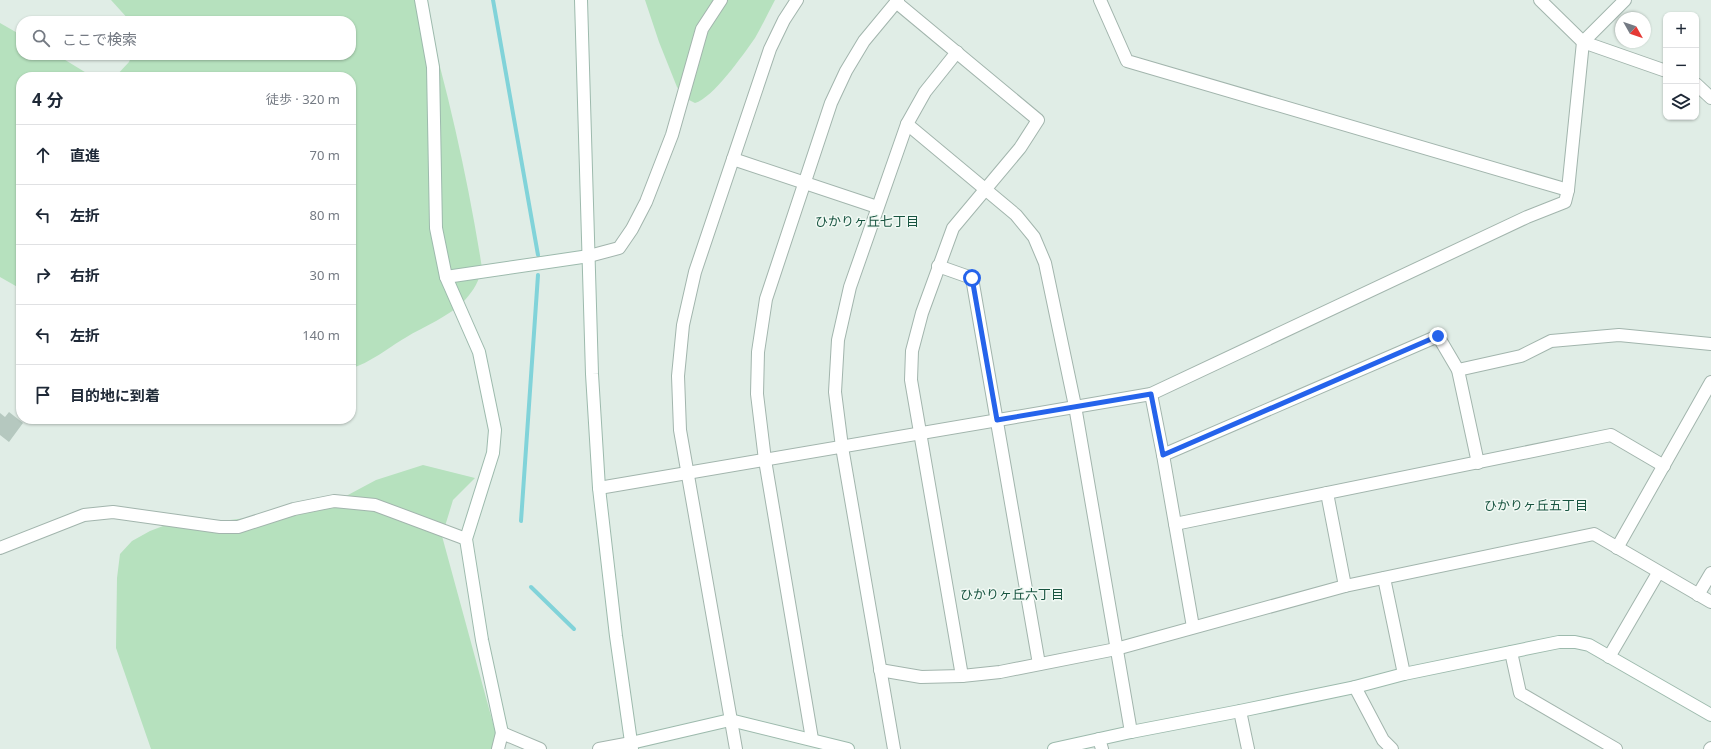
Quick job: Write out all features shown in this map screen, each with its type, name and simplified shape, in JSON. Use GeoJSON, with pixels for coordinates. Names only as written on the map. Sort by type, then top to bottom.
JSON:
{"type":"FeatureCollection","features":[{"type":"Feature","properties":{"kind":"street"},"geometry":{"type":"LineString","coordinates":[[421,0],[433,67],[436,228],[446,277],[479,352],[495,430],[493,454],[466,539],[482,640],[502,732],[498,749]]}},
{"type":"Feature","properties":{"kind":"street"},"geometry":{"type":"LineString","coordinates":[[581,0],[592,374],[599,488],[616,636],[632,746]]}},
{"type":"Feature","properties":{"kind":"street"},"geometry":{"type":"LineString","coordinates":[[446,277],[589,256],[619,248],[632,229],[646,202],[672,135],[702,30],[721,0]]}},
{"type":"Feature","properties":{"kind":"street"},"geometry":{"type":"LineString","coordinates":[[736,749],[680,430],[678,376],[683,325],[695,272],[770,49],[784,20],[797,0]]}},
{"type":"Feature","properties":{"kind":"street"},"geometry":{"type":"LineString","coordinates":[[1100,0],[1127,61],[1568,190]]}},
{"type":"Feature","properties":{"kind":"street"},"geometry":{"type":"LineString","coordinates":[[1540,0],[1583,42],[1663,70]]}},
{"type":"Feature","properties":{"kind":"street"},"geometry":{"type":"LineString","coordinates":[[599,488],[1151,394],[1527,217],[1565,202],[1568,190],[1583,42],[1625,0]]}},
{"type":"Feature","properties":{"kind":"street"},"geometry":{"type":"LineString","coordinates":[[812,739],[765,460],[757,394],[758,352],[766,299],[831,103],[846,71],[864,41],[897,1],[1038,120],[1020,148],[953,228],[922,313],[912,350],[911,380],[962,676]]}},
{"type":"Feature","properties":{"kind":"street"},"geometry":{"type":"LineString","coordinates":[[894,749],[842,447],[835,392],[838,340],[850,288],[907,124],[925,92],[957,52]]}},
{"type":"Feature","properties":{"kind":"street"},"geometry":{"type":"LineString","coordinates":[[1699,87],[1711,98]]}},
{"type":"Feature","properties":{"kind":"street"},"geometry":{"type":"LineString","coordinates":[[907,124],[986,188],[1016,215],[1034,237],[1045,263],[1075,406],[1131,732]]}},
{"type":"Feature","properties":{"kind":"street"},"geometry":{"type":"LineString","coordinates":[[733,159],[878,207]]}},
{"type":"Feature","properties":{"kind":"street"},"geometry":{"type":"LineString","coordinates":[[938,266],[972,278],[1039,664]]}},
{"type":"Feature","properties":{"kind":"street"},"geometry":{"type":"LineString","coordinates":[[1458,370],[1521,356],[1551,341],[1619,335],[1711,344]]}},
{"type":"Feature","properties":{"kind":"street"},"geometry":{"type":"LineString","coordinates":[[1163,455],[1438,336],[1458,370],[1478,463]]}},
{"type":"Feature","properties":{"kind":"street"},"geometry":{"type":"LineString","coordinates":[[1616,548],[1711,382]]}},
{"type":"Feature","properties":{"kind":"street"},"geometry":{"type":"LineString","coordinates":[[1151,394],[1193,627]]}},
{"type":"Feature","properties":{"kind":"street"},"geometry":{"type":"LineString","coordinates":[[1175,524],[1611,435],[1664,466]]}},
{"type":"Feature","properties":{"kind":"street"},"geometry":{"type":"LineString","coordinates":[[1327,493],[1345,586]]}},
{"type":"Feature","properties":{"kind":"street"},"geometry":{"type":"LineString","coordinates":[[0,548],[84,515],[113,512],[220,527],[238,527],[294,509],[334,501],[375,505],[466,539]]}},
{"type":"Feature","properties":{"kind":"street"},"geometry":{"type":"LineString","coordinates":[[880,670],[921,677],[962,676],[1000,672],[1116,649],[1345,586],[1594,534],[1658,573],[1711,602]]}},
{"type":"Feature","properties":{"kind":"street"},"geometry":{"type":"LineString","coordinates":[[1609,657],[1658,573]]}},
{"type":"Feature","properties":{"kind":"street"},"geometry":{"type":"LineString","coordinates":[[1698,595],[1711,573]]}},
{"type":"Feature","properties":{"kind":"street"},"geometry":{"type":"LineString","coordinates":[[1384,578],[1404,674]]}},
{"type":"Feature","properties":{"kind":"street"},"geometry":{"type":"LineString","coordinates":[[1054,749],[1100,744],[1131,732],[1240,711],[1404,674],[1559,642],[1575,642],[1589,645],[1711,715]]}},
{"type":"Feature","properties":{"kind":"street"},"geometry":{"type":"LineString","coordinates":[[1511,652],[1520,693],[1616,749]]}},
{"type":"Feature","properties":{"kind":"street"},"geometry":{"type":"LineString","coordinates":[[1355,686],[1383,740],[1392,749]]}},
{"type":"Feature","properties":{"kind":"street"},"geometry":{"type":"LineString","coordinates":[[1240,711],[1248,749]]}},
{"type":"Feature","properties":{"kind":"street"},"geometry":{"type":"LineString","coordinates":[[599,749],[632,746],[730,720],[848,749]]}},
{"type":"Feature","properties":{"kind":"street"},"geometry":{"type":"LineString","coordinates":[[502,732],[540,749]]}},
{"type":"Feature","properties":{"kind":"green space"},"geometry":{"type":"Polygon","coordinates":[[[111,0],[421,0],[441,70],[457,135],[470,201],[482,268],[474,289],[459,306],[452,311],[372,359],[356,367],[356,72],[120,72],[130,60],[356,60],[356,16],[125,16],[111,0]]]}},
{"type":"Feature","properties":{"kind":"green space"},"geometry":{"type":"Polygon","coordinates":[[[645,0],[775,0],[755,38],[735,65],[719,85],[695,103],[685,98],[677,87],[659,42],[645,0]]]}},
{"type":"Feature","properties":{"kind":"green space"},"geometry":{"type":"Polygon","coordinates":[[[0,23],[16,32],[16,60],[65,60],[85,72],[16,72],[16,286],[0,277],[0,23]]]}},
{"type":"Feature","properties":{"kind":"green space"},"geometry":{"type":"Polygon","coordinates":[[[423,465],[475,478],[453,500],[442,536],[500,749],[151,749],[116,648],[117,578],[120,554],[132,541],[150,531],[184,518],[222,521],[301,511],[333,503],[376,480],[423,465]]]}},
{"type":"Feature","properties":{"kind":"building"},"geometry":{"type":"Polygon","coordinates":[[[9,412],[16,418],[16,424],[22,424],[9,442],[0,435],[0,413],[5,417],[9,412]]]}},
{"type":"Feature","properties":{"kind":"waterway"},"geometry":{"type":"LineString","coordinates":[[493,0],[538,255]]}},
{"type":"Feature","properties":{"kind":"waterway"},"geometry":{"type":"LineString","coordinates":[[521,521],[538,275]]}},
{"type":"Feature","properties":{"kind":"waterway"},"geometry":{"type":"LineString","coordinates":[[531,587],[574,629]]}},
{"type":"Feature","properties":{"kind":"district","name":"ひかりヶ丘七丁目"},"geometry":{"type":"Point","coordinates":[867,221]}},
{"type":"Feature","properties":{"kind":"district","name":"ひかりヶ丘五丁目"},"geometry":{"type":"Point","coordinates":[1536,505]}},
{"type":"Feature","properties":{"kind":"district","name":"ひかりヶ丘六丁目"},"geometry":{"type":"Point","coordinates":[1012,594]}},
{"type":"Feature","properties":{"kind":"route"},"geometry":{"type":"LineString","coordinates":[[972,278],[997,420],[1151,394],[1163,455],[1438,336]]}}]}
